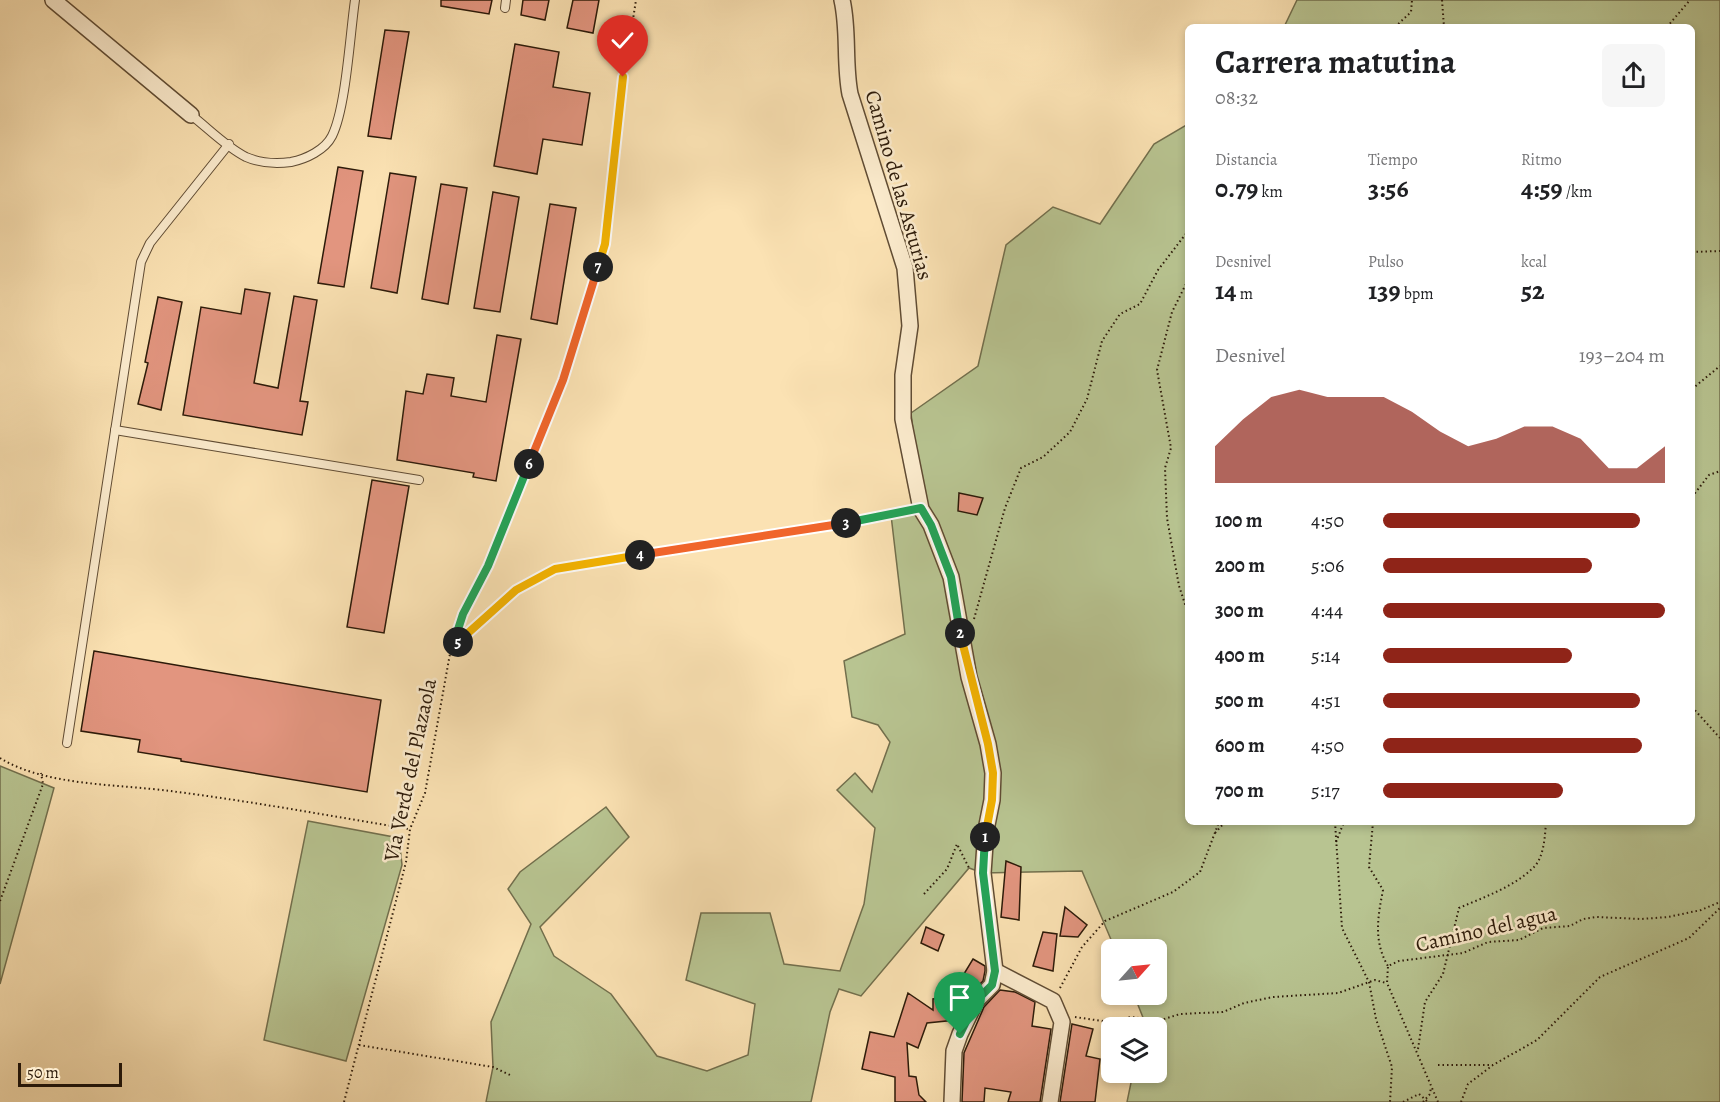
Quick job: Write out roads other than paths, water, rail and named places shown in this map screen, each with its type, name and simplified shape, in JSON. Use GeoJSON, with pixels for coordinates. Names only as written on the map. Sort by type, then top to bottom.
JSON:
{"type":"FeatureCollection","features":[{"type":"Feature","properties":{"kind":"street"},"geometry":{"type":"LineString","coordinates":[[53,0],[191,115]]}},
{"type":"Feature","properties":{"kind":"street","name":"Camino de las Asturias"},"geometry":{"type":"LineString","coordinates":[[842,0],[845,16],[845,67],[850,94],[905,268],[910,327],[903,375],[903,419],[921,508],[931,525],[951,577],[969,677],[988,744],[993,773],[983,873],[995,971]]}},
{"type":"Feature","properties":{"kind":"street"},"geometry":{"type":"LineString","coordinates":[[952,1102],[954,1051],[976,1001],[992,985],[995,971],[1053,1001],[1062,1022],[1050,1102]]}},
{"type":"Feature","properties":{"kind":"lane"},"geometry":{"type":"LineString","coordinates":[[191,115],[244,156],[257,161],[279,163],[299,160],[316,152],[332,138],[339,116],[355,0]]}},
{"type":"Feature","properties":{"kind":"lane"},"geometry":{"type":"LineString","coordinates":[[67,743],[141,262],[150,243],[229,144]]}},
{"type":"Feature","properties":{"kind":"lane"},"geometry":{"type":"LineString","coordinates":[[115,430],[419,480]]}}]}
